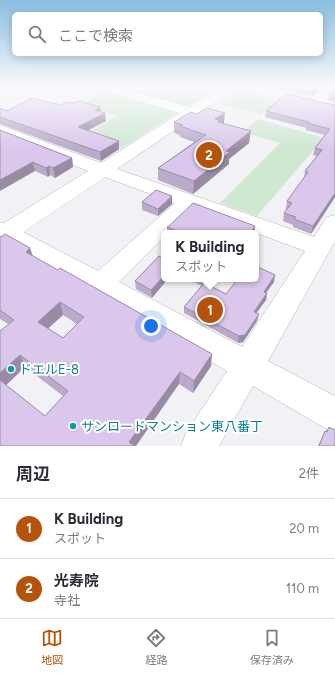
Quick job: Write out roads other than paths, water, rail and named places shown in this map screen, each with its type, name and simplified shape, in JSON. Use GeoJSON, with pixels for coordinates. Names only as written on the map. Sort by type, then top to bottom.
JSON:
{"type":"FeatureCollection","features":[{"type":"Feature","properties":{"kind":"street"},"geometry":{"type":"LineString","coordinates":[[174,107],[192,112]]}},
{"type":"Feature","properties":{"kind":"street"},"geometry":{"type":"LineString","coordinates":[[2,233],[200,107]]}},
{"type":"Feature","properties":{"kind":"street"},"geometry":{"type":"LineString","coordinates":[[0,130],[103,170],[319,247]]}},
{"type":"Feature","properties":{"kind":"street"},"geometry":{"type":"LineString","coordinates":[[101,284],[189,201]]}},
{"type":"Feature","properties":{"kind":"street"},"geometry":{"type":"LineString","coordinates":[[199,446],[335,222]]}},
{"type":"Feature","properties":{"kind":"street"},"geometry":{"type":"LineString","coordinates":[[2,233],[101,284],[335,415]]}},
{"type":"Feature","properties":{"kind":"place","name":"光寿院"},"geometry":{"type":"Point","coordinates":[209,155]}},
{"type":"Feature","properties":{"kind":"place","name":"K Building"},"geometry":{"type":"Point","coordinates":[210,310]}},
{"type":"Feature","properties":{"kind":"place","name":"ドエルE-8"},"geometry":{"type":"Point","coordinates":[11,369]}},
{"type":"Feature","properties":{"kind":"place","name":"サンロードマンション東八番丁"},"geometry":{"type":"Point","coordinates":[73,426]}}]}
